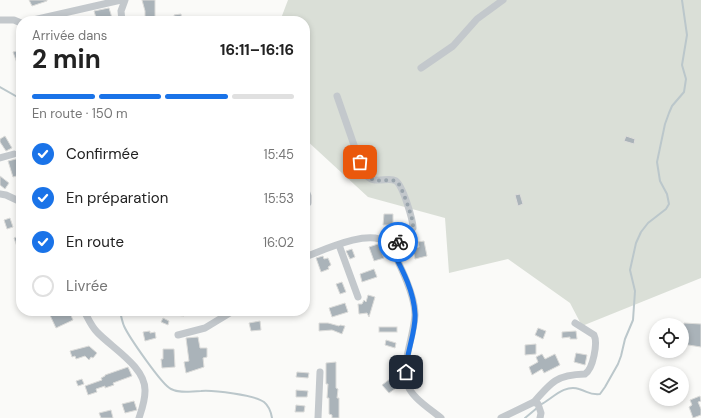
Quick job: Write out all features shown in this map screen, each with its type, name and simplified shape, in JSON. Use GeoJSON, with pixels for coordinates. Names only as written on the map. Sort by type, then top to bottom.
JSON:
{"type":"FeatureCollection","features":[{"type":"Feature","properties":{"kind":"street"},"geometry":{"type":"LineString","coordinates":[[51,16],[121,0]]}},
{"type":"Feature","properties":{"kind":"street"},"geometry":{"type":"LineString","coordinates":[[122,16],[121,11],[126,0]]}},
{"type":"Feature","properties":{"kind":"street"},"geometry":{"type":"LineString","coordinates":[[421,68],[452,46],[477,19],[503,0]]}},
{"type":"Feature","properties":{"kind":"street"},"geometry":{"type":"LineString","coordinates":[[1,20],[16,21]]}},
{"type":"Feature","properties":{"kind":"street"},"geometry":{"type":"LineString","coordinates":[[337,96],[365,176],[381,181],[396,181],[400,186],[409,209],[413,228],[392,250]]}},
{"type":"Feature","properties":{"kind":"street"},"geometry":{"type":"LineString","coordinates":[[0,158],[14,154]]}},
{"type":"Feature","properties":{"kind":"street"},"geometry":{"type":"LineString","coordinates":[[0,194],[16,200]]}},
{"type":"Feature","properties":{"kind":"street"},"geometry":{"type":"LineString","coordinates":[[310,255],[357,239],[374,238],[387,243],[404,274],[411,293],[415,313],[406,364],[406,380],[415,397],[441,418]]}},
{"type":"Feature","properties":{"kind":"street"},"geometry":{"type":"LineString","coordinates":[[339,245],[358,297]]}},
{"type":"Feature","properties":{"kind":"street"},"geometry":{"type":"LineString","coordinates":[[87,316],[96,331],[138,369],[143,379],[145,390],[144,403],[139,418]]}},
{"type":"Feature","properties":{"kind":"street"},"geometry":{"type":"LineString","coordinates":[[178,335],[205,328],[225,316]]}},
{"type":"Feature","properties":{"kind":"street"},"geometry":{"type":"LineString","coordinates":[[501,418],[538,405],[555,380],[572,375],[585,374],[591,367],[596,338],[594,335],[575,323]]}},
{"type":"Feature","properties":{"kind":"street"},"geometry":{"type":"LineString","coordinates":[[318,418],[320,372]]}},
{"type":"Feature","properties":{"kind":"street"},"geometry":{"type":"LineString","coordinates":[[538,405],[540,418]]}},
{"type":"Feature","properties":{"kind":"shaded area"},"geometry":{"type":"Polygon","coordinates":[[[288,0],[701,0],[701,278],[582,326],[570,303],[508,259],[449,273],[445,218],[368,197],[310,144],[310,16],[282,16],[288,0]]]}},
{"type":"Feature","properties":{"kind":"building"},"geometry":{"type":"Polygon","coordinates":[[[29,0],[47,0],[47,1],[32,6],[29,0]]]}},
{"type":"Feature","properties":{"kind":"building"},"geometry":{"type":"Polygon","coordinates":[[[142,0],[155,0],[155,16],[145,16],[142,0]]]}},
{"type":"Feature","properties":{"kind":"building"},"geometry":{"type":"Polygon","coordinates":[[[109,8],[111,16],[96,16],[94,11],[109,8]]]}},
{"type":"Feature","properties":{"kind":"building"},"geometry":{"type":"Polygon","coordinates":[[[181,14],[181,16],[174,16],[181,14]]]}},
{"type":"Feature","properties":{"kind":"building"},"geometry":{"type":"Polygon","coordinates":[[[16,51],[16,60],[13,52],[16,51]]]}},
{"type":"Feature","properties":{"kind":"building"},"geometry":{"type":"Polygon","coordinates":[[[5,136],[12,148],[6,151],[0,142],[0,139],[5,136]]]}},
{"type":"Feature","properties":{"kind":"building"},"geometry":{"type":"Polygon","coordinates":[[[626,136],[635,139],[634,144],[624,141],[626,136]]]}},
{"type":"Feature","properties":{"kind":"building"},"geometry":{"type":"Polygon","coordinates":[[[16,159],[16,176],[13,177],[8,161],[16,159]]]}},
{"type":"Feature","properties":{"kind":"building"},"geometry":{"type":"Polygon","coordinates":[[[0,176],[9,183],[5,189],[0,185],[0,176]]]}},
{"type":"Feature","properties":{"kind":"building"},"geometry":{"type":"Polygon","coordinates":[[[520,194],[523,204],[518,206],[515,195],[520,194]]]}},
{"type":"Feature","properties":{"kind":"building"},"geometry":{"type":"Polygon","coordinates":[[[384,214],[393,214],[393,225],[383,225],[384,214]]]}},
{"type":"Feature","properties":{"kind":"building"},"geometry":{"type":"Polygon","coordinates":[[[10,218],[13,227],[7,229],[4,220],[10,218]]]}},
{"type":"Feature","properties":{"kind":"building"},"geometry":{"type":"Polygon","coordinates":[[[424,241],[427,256],[415,259],[414,254],[411,255],[409,249],[419,247],[418,242],[424,241]]]}},
{"type":"Feature","properties":{"kind":"building"},"geometry":{"type":"Polygon","coordinates":[[[378,244],[384,258],[374,261],[369,247],[378,244]]]}},
{"type":"Feature","properties":{"kind":"building"},"geometry":{"type":"Polygon","coordinates":[[[352,249],[355,257],[350,259],[346,251],[352,249]]]}},
{"type":"Feature","properties":{"kind":"building"},"geometry":{"type":"Polygon","coordinates":[[[323,256],[324,259],[328,258],[331,265],[328,267],[329,269],[321,272],[316,258],[323,256]]]}},
{"type":"Feature","properties":{"kind":"building"},"geometry":{"type":"Polygon","coordinates":[[[374,269],[377,277],[362,282],[360,274],[374,269]]]}},
{"type":"Feature","properties":{"kind":"building"},"geometry":{"type":"Polygon","coordinates":[[[342,282],[346,292],[340,294],[336,284],[342,282]]]}},
{"type":"Feature","properties":{"kind":"building"},"geometry":{"type":"Polygon","coordinates":[[[368,295],[375,297],[369,317],[367,313],[359,314],[358,304],[362,304],[364,300],[366,302],[368,295]]]}},
{"type":"Feature","properties":{"kind":"building"},"geometry":{"type":"Polygon","coordinates":[[[345,303],[348,312],[332,317],[329,308],[345,303]]]}},
{"type":"Feature","properties":{"kind":"building"},"geometry":{"type":"Polygon","coordinates":[[[50,316],[71,316],[73,320],[56,328],[50,316]]]}},
{"type":"Feature","properties":{"kind":"building"},"geometry":{"type":"Polygon","coordinates":[[[163,318],[169,321],[168,325],[161,322],[163,318]]]}},
{"type":"Feature","properties":{"kind":"building"},"geometry":{"type":"Polygon","coordinates":[[[260,321],[261,330],[251,331],[249,323],[260,321]]]}},
{"type":"Feature","properties":{"kind":"building"},"geometry":{"type":"Polygon","coordinates":[[[319,323],[345,326],[342,334],[332,330],[319,331],[319,323]]]}},
{"type":"Feature","properties":{"kind":"building"},"geometry":{"type":"Polygon","coordinates":[[[689,323],[701,324],[701,347],[689,345],[689,323]]]}},
{"type":"Feature","properties":{"kind":"building"},"geometry":{"type":"Polygon","coordinates":[[[379,327],[397,327],[397,332],[379,332],[379,327]]]}},
{"type":"Feature","properties":{"kind":"building"},"geometry":{"type":"Polygon","coordinates":[[[538,328],[546,331],[543,339],[535,335],[538,328]]]}},
{"type":"Feature","properties":{"kind":"building"},"geometry":{"type":"Polygon","coordinates":[[[150,331],[150,333],[155,332],[156,338],[145,341],[143,332],[150,331]]]}},
{"type":"Feature","properties":{"kind":"building"},"geometry":{"type":"Polygon","coordinates":[[[576,331],[577,339],[570,339],[570,337],[562,338],[562,332],[576,331]]]}},
{"type":"Feature","properties":{"kind":"building"},"geometry":{"type":"Polygon","coordinates":[[[198,337],[200,348],[207,348],[207,357],[203,358],[204,367],[186,373],[184,362],[189,361],[186,338],[198,337]]]}},
{"type":"Feature","properties":{"kind":"building"},"geometry":{"type":"Polygon","coordinates":[[[386,340],[396,343],[395,348],[385,345],[386,340]]]}},
{"type":"Feature","properties":{"kind":"building"},"geometry":{"type":"Polygon","coordinates":[[[536,344],[536,354],[525,355],[525,345],[536,344]]]}},
{"type":"Feature","properties":{"kind":"building"},"geometry":{"type":"Polygon","coordinates":[[[89,346],[97,353],[93,358],[91,357],[89,360],[85,356],[76,359],[75,356],[72,357],[70,351],[89,346]]]}},
{"type":"Feature","properties":{"kind":"building"},"geometry":{"type":"Polygon","coordinates":[[[163,349],[174,349],[175,367],[162,368],[161,359],[163,359],[163,349]]]}},
{"type":"Feature","properties":{"kind":"building"},"geometry":{"type":"Polygon","coordinates":[[[576,353],[587,355],[585,365],[574,362],[576,353]]]}},
{"type":"Feature","properties":{"kind":"building"},"geometry":{"type":"Polygon","coordinates":[[[542,354],[545,359],[555,354],[560,365],[544,373],[542,369],[532,375],[529,367],[538,362],[536,357],[542,354]]]}},
{"type":"Feature","properties":{"kind":"building"},"geometry":{"type":"Polygon","coordinates":[[[336,362],[336,388],[338,389],[337,398],[339,398],[339,418],[332,418],[332,415],[329,414],[329,398],[327,398],[328,384],[326,384],[326,363],[336,362]]]}},
{"type":"Feature","properties":{"kind":"building"},"geometry":{"type":"Polygon","coordinates":[[[128,367],[132,376],[113,383],[114,385],[96,389],[97,392],[88,395],[85,386],[102,380],[101,378],[105,375],[128,367]]]}},
{"type":"Feature","properties":{"kind":"building"},"geometry":{"type":"Polygon","coordinates":[[[297,372],[309,373],[308,378],[296,377],[297,372]]]}},
{"type":"Feature","properties":{"kind":"building"},"geometry":{"type":"Polygon","coordinates":[[[82,379],[84,384],[78,386],[76,381],[82,379]]]}},
{"type":"Feature","properties":{"kind":"building"},"geometry":{"type":"Polygon","coordinates":[[[390,379],[396,388],[389,393],[382,385],[390,379]]]}},
{"type":"Feature","properties":{"kind":"building"},"geometry":{"type":"Polygon","coordinates":[[[296,390],[308,391],[307,397],[296,397],[296,390]]]}},
{"type":"Feature","properties":{"kind":"building"},"geometry":{"type":"Polygon","coordinates":[[[700,396],[701,401],[698,402],[701,409],[701,415],[693,418],[689,407],[692,405],[690,400],[700,396]]]}},
{"type":"Feature","properties":{"kind":"building"},"geometry":{"type":"Polygon","coordinates":[[[134,401],[137,410],[125,413],[122,404],[134,401]]]}},
{"type":"Feature","properties":{"kind":"building"},"geometry":{"type":"Polygon","coordinates":[[[296,405],[305,406],[304,412],[295,412],[296,405]]]}},
{"type":"Feature","properties":{"kind":"building"},"geometry":{"type":"Polygon","coordinates":[[[111,410],[113,418],[101,418],[99,413],[111,410]]]}},
{"type":"Feature","properties":{"kind":"waterway"},"geometry":{"type":"LineString","coordinates":[[540,405],[563,390],[568,389],[574,388],[591,394],[600,394],[618,364],[621,356],[625,339],[633,320],[635,291],[630,270],[636,243],[641,232],[648,223],[666,209],[669,204],[667,194],[660,181],[657,162],[665,124],[669,113],[672,106],[684,92],[686,79],[682,65],[687,35],[682,0]]}},
{"type":"Feature","properties":{"kind":"waterway"},"geometry":{"type":"LineString","coordinates":[[0,87],[16,96]]}},
{"type":"Feature","properties":{"kind":"waterway"},"geometry":{"type":"LineString","coordinates":[[121,316],[124,326],[132,340],[153,370],[171,389],[182,392],[224,392],[259,399],[270,409],[272,418]]}},
{"type":"Feature","properties":{"kind":"waterway"},"geometry":{"type":"LineString","coordinates":[[525,418],[537,408]]}},
{"type":"Feature","properties":{"kind":"way so far"},"geometry":{"type":"LineString","coordinates":[[360,162],[365,176],[381,181],[396,181],[400,186],[413,223],[413,228],[398,242]]}},
{"type":"Feature","properties":{"kind":"route"},"geometry":{"type":"LineString","coordinates":[[398,242],[392,250],[404,274],[411,293],[415,313],[406,364],[406,372]]}}]}
